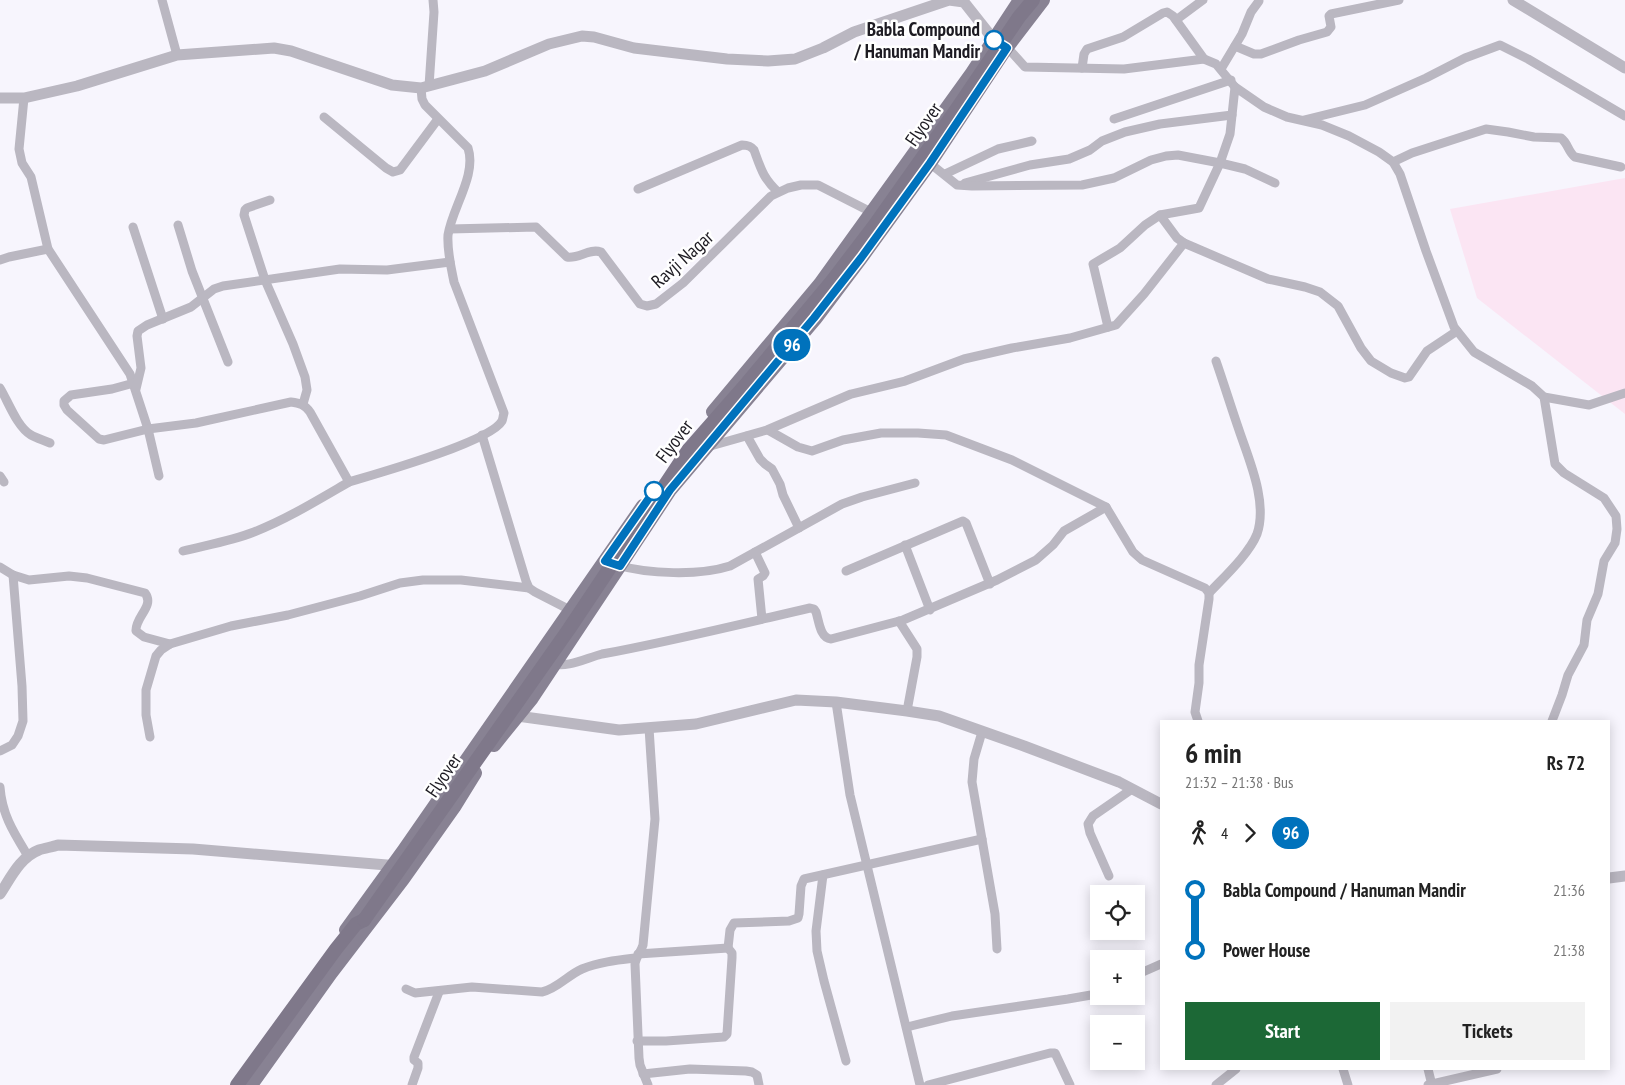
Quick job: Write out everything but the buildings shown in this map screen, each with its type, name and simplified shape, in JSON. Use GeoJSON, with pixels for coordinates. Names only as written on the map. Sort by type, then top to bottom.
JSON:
{"type":"FeatureCollection","features":[{"type":"Feature","properties":{"kind":"highway","name":"Flyover"},"geometry":{"type":"LineString","coordinates":[[244,1085],[364,920],[569,629],[690,449],[842,268],[956,110],[1019,17],[1034,0]]}},
{"type":"Feature","properties":{"kind":"highway","name":"Flyover"},"geometry":{"type":"LineString","coordinates":[[237,1085],[336,949],[356,924],[364,920]]}},
{"type":"Feature","properties":{"kind":"main road"},"geometry":{"type":"LineString","coordinates":[[230,1085],[394,864],[691,439],[820,284],[972,73],[1020,0]]}},
{"type":"Feature","properties":{"kind":"main road"},"geometry":{"type":"LineString","coordinates":[[251,1085],[330,973],[411,868],[454,807],[486,756],[532,698],[670,490],[814,318],[888,221],[930,163],[1007,48],[1043,0]]}},
{"type":"Feature","properties":{"kind":"street"},"geometry":{"type":"LineString","coordinates":[[162,0],[177,55]]}},
{"type":"Feature","properties":{"kind":"street"},"geometry":{"type":"LineString","coordinates":[[183,551],[253,532],[292,515],[349,482],[413,463],[482,435],[502,421],[504,413],[454,282],[448,248],[450,229],[466,179],[470,154],[468,148],[425,105],[422,98],[434,12],[433,0]]}},
{"type":"Feature","properties":{"kind":"street"},"geometry":{"type":"LineString","coordinates":[[0,98],[24,98],[105,78],[177,55],[274,48],[291,51],[392,85],[425,87],[485,71],[549,44],[582,36],[594,37],[634,48],[768,62],[795,59],[823,48],[854,32],[939,3],[949,0],[964,1],[994,40],[1007,48],[1025,67],[1124,68],[1204,59],[1216,64],[1233,83],[1264,106],[1287,117],[1322,125],[1349,136],[1379,152],[1393,162],[1400,174],[1446,307],[1457,331],[1474,352],[1532,386],[1544,397],[1589,404],[1625,394]]}},
{"type":"Feature","properties":{"kind":"street"},"geometry":{"type":"LineString","coordinates":[[1176,20],[1203,0]]}},
{"type":"Feature","properties":{"kind":"street"},"geometry":{"type":"LineString","coordinates":[[1221,69],[1242,34],[1251,12],[1259,0]]}},
{"type":"Feature","properties":{"kind":"street"},"geometry":{"type":"LineString","coordinates":[[1235,46],[1254,54],[1261,54],[1327,32],[1331,28],[1328,18],[1331,14],[1399,0]]}},
{"type":"Feature","properties":{"kind":"street"},"geometry":{"type":"LineString","coordinates":[[1513,0],[1625,68]]}},
{"type":"Feature","properties":{"kind":"street"},"geometry":{"type":"LineString","coordinates":[[1082,68],[1084,54],[1087,49],[1123,38],[1167,12],[1173,16],[1204,59]]}},
{"type":"Feature","properties":{"kind":"street"},"geometry":{"type":"LineString","coordinates":[[1302,120],[1365,105],[1426,78],[1464,58],[1500,45],[1528,59],[1625,116]]}},
{"type":"Feature","properties":{"kind":"street"},"geometry":{"type":"LineString","coordinates":[[1108,327],[1093,264],[1120,248],[1145,225],[1160,215],[1199,208],[1220,163],[1230,134],[1233,83]]}},
{"type":"Feature","properties":{"kind":"street"},"geometry":{"type":"LineString","coordinates":[[1114,119],[1233,83]]}},
{"type":"Feature","properties":{"kind":"street"},"geometry":{"type":"LineString","coordinates":[[24,98],[20,156],[31,177],[48,249],[120,358],[135,386],[159,476]]}},
{"type":"Feature","properties":{"kind":"street"},"geometry":{"type":"LineString","coordinates":[[957,185],[1030,165],[1069,159],[1090,150],[1102,141],[1125,132],[1160,124],[1232,114]]}},
{"type":"Feature","properties":{"kind":"street"},"geometry":{"type":"LineString","coordinates":[[324,117],[393,172],[400,170],[438,119]]}},
{"type":"Feature","properties":{"kind":"street"},"geometry":{"type":"LineString","coordinates":[[1393,162],[1486,129],[1526,136],[1561,138],[1575,157],[1621,168]]}},
{"type":"Feature","properties":{"kind":"street"},"geometry":{"type":"LineString","coordinates":[[945,174],[998,149],[1032,141]]}},
{"type":"Feature","properties":{"kind":"street"},"geometry":{"type":"LineString","coordinates":[[638,189],[742,145],[747,145],[754,150],[768,182],[778,192]]}},
{"type":"Feature","properties":{"kind":"street"},"geometry":{"type":"LineString","coordinates":[[915,153],[957,185],[1082,185],[1104,181],[1151,160],[1178,155],[1245,169],[1275,183]]}},
{"type":"Feature","properties":{"kind":"street","name":"Ravji Nagar"},"geometry":{"type":"LineString","coordinates":[[450,229],[536,227],[566,257],[572,258],[593,250],[601,252],[640,304],[651,306],[683,283],[771,196],[778,192],[801,185],[818,185],[888,221]]}},
{"type":"Feature","properties":{"kind":"street"},"geometry":{"type":"LineString","coordinates":[[270,200],[247,208],[244,212],[265,280],[293,344],[306,383],[307,390],[302,404]]}},
{"type":"Feature","properties":{"kind":"street"},"geometry":{"type":"LineString","coordinates":[[1160,215],[1177,238],[1184,243],[1268,279],[1320,292],[1338,306],[1361,348],[1371,361],[1391,373],[1406,378],[1428,351],[1457,331]]}},
{"type":"Feature","properties":{"kind":"street"},"geometry":{"type":"LineString","coordinates":[[178,225],[202,298],[228,362]]}},
{"type":"Feature","properties":{"kind":"street"},"geometry":{"type":"LineString","coordinates":[[133,227],[163,319]]}},
{"type":"Feature","properties":{"kind":"street"},"geometry":{"type":"LineString","coordinates":[[691,439],[705,447],[747,436],[768,430],[851,394],[905,382],[964,359],[1070,338],[1116,325],[1144,294],[1184,243]]}},
{"type":"Feature","properties":{"kind":"street"},"geometry":{"type":"LineString","coordinates":[[0,260],[48,249]]}},
{"type":"Feature","properties":{"kind":"street"},"geometry":{"type":"LineString","coordinates":[[135,386],[141,368],[138,331],[191,307],[214,289],[340,268],[387,270],[450,262]]}},
{"type":"Feature","properties":{"kind":"street"},"geometry":{"type":"LineString","coordinates":[[1208,593],[1253,542],[1257,532],[1260,510],[1251,466],[1216,361]]}},
{"type":"Feature","properties":{"kind":"street"},"geometry":{"type":"LineString","coordinates":[[135,386],[71,396],[64,401],[64,405],[99,439],[104,440],[148,429],[196,423],[291,402],[302,404],[310,412],[349,482]]}},
{"type":"Feature","properties":{"kind":"street"},"geometry":{"type":"LineString","coordinates":[[0,388],[20,424],[26,431],[32,436],[50,443]]}},
{"type":"Feature","properties":{"kind":"street"},"geometry":{"type":"LineString","coordinates":[[1544,397],[1555,464],[1564,473],[1604,498],[1616,516],[1617,529],[1615,543],[1604,562],[1598,594],[1586,626],[1584,645],[1568,674],[1552,720]]}},
{"type":"Feature","properties":{"kind":"street"},"geometry":{"type":"LineString","coordinates":[[768,430],[798,448],[812,451],[843,440],[881,433],[946,435],[1012,460],[1106,507],[1133,552],[1142,560],[1205,588],[1208,593],[1209,599],[1199,665],[1198,694],[1194,712],[1198,720]]}},
{"type":"Feature","properties":{"kind":"street"},"geometry":{"type":"LineString","coordinates":[[482,435],[526,581],[535,592],[585,618]]}},
{"type":"Feature","properties":{"kind":"street"},"geometry":{"type":"LineString","coordinates":[[747,436],[760,458],[772,469],[799,528]]}},
{"type":"Feature","properties":{"kind":"street"},"geometry":{"type":"LineString","coordinates":[[605,561],[620,566],[664,573],[717,570],[730,566],[842,504],[915,483]]}},
{"type":"Feature","properties":{"kind":"street"},"geometry":{"type":"LineString","coordinates":[[537,658],[554,664],[569,664],[600,655],[810,608],[814,609],[824,636],[827,639],[899,622],[990,584],[1036,560],[1053,546],[1064,532],[1106,507]]}},
{"type":"Feature","properties":{"kind":"street"},"geometry":{"type":"LineString","coordinates":[[846,571],[904,545],[965,521],[990,584]]}},
{"type":"Feature","properties":{"kind":"street"},"geometry":{"type":"LineString","coordinates":[[904,545],[930,610]]}},
{"type":"Feature","properties":{"kind":"street"},"geometry":{"type":"LineString","coordinates":[[755,552],[765,573],[758,579],[762,619]]}},
{"type":"Feature","properties":{"kind":"street"},"geometry":{"type":"LineString","coordinates":[[0,567],[13,575],[29,580],[69,576],[87,578],[145,593],[148,597],[148,602],[138,622],[136,631],[144,638],[170,644]]}},
{"type":"Feature","properties":{"kind":"street"},"geometry":{"type":"LineString","coordinates":[[0,752],[12,745],[18,736],[23,721],[13,575]]}},
{"type":"Feature","properties":{"kind":"street"},"geometry":{"type":"LineString","coordinates":[[150,737],[146,715],[146,690],[156,656],[170,644],[231,626],[288,615],[360,596],[400,583],[423,580],[461,580],[530,588]]}},
{"type":"Feature","properties":{"kind":"street"},"geometry":{"type":"LineString","coordinates":[[899,622],[916,649],[917,657],[907,711]]}},
{"type":"Feature","properties":{"kind":"street"},"geometry":{"type":"LineString","coordinates":[[500,713],[619,730],[696,724],[796,700],[836,702],[907,711],[939,716],[1119,782],[1160,803]]}},
{"type":"Feature","properties":{"kind":"street"},"geometry":{"type":"LineString","coordinates":[[836,702],[850,795],[920,1085]]}},
{"type":"Feature","properties":{"kind":"street"},"geometry":{"type":"LineString","coordinates":[[648,1085],[640,1065],[637,1041],[637,956],[643,944],[655,819],[649,728]]}},
{"type":"Feature","properties":{"kind":"street"},"geometry":{"type":"LineString","coordinates":[[982,732],[974,759],[972,782],[996,914],[997,949]]}},
{"type":"Feature","properties":{"kind":"street"},"geometry":{"type":"LineString","coordinates":[[0,787],[4,820],[28,856]]}},
{"type":"Feature","properties":{"kind":"street"},"geometry":{"type":"LineString","coordinates":[[1109,876],[1088,824],[1093,816],[1132,789]]}},
{"type":"Feature","properties":{"kind":"street"},"geometry":{"type":"LineString","coordinates":[[637,1041],[724,1037],[727,1034],[732,958],[732,953],[728,948],[730,930],[734,924],[789,921],[798,918],[802,882],[806,878],[868,866],[982,839]]}},
{"type":"Feature","properties":{"kind":"street"},"geometry":{"type":"LineString","coordinates":[[0,894],[28,856],[58,845],[193,849],[394,864],[411,868]]}},
{"type":"Feature","properties":{"kind":"street"},"geometry":{"type":"LineString","coordinates":[[823,875],[816,930],[818,951],[824,981],[846,1061]]}},
{"type":"Feature","properties":{"kind":"street"},"geometry":{"type":"LineString","coordinates":[[1610,878],[1625,876]]}},
{"type":"Feature","properties":{"kind":"street"},"geometry":{"type":"LineString","coordinates":[[406,989],[415,993],[478,987],[542,992],[552,989],[582,969],[597,964],[637,956],[728,948]]}},
{"type":"Feature","properties":{"kind":"street"},"geometry":{"type":"LineString","coordinates":[[1145,971],[1160,964]]}},
{"type":"Feature","properties":{"kind":"street"},"geometry":{"type":"LineString","coordinates":[[412,1085],[418,1068],[418,1063],[414,1060],[414,1056],[439,992]]}},
{"type":"Feature","properties":{"kind":"street"},"geometry":{"type":"LineString","coordinates":[[907,1027],[952,1016],[1090,995]]}},
{"type":"Feature","properties":{"kind":"street"},"geometry":{"type":"LineString","coordinates":[[928,1085],[1050,1053],[1055,1053],[1070,1085]]}},
{"type":"Feature","properties":{"kind":"street"},"geometry":{"type":"LineString","coordinates":[[644,1074],[690,1069],[746,1071],[757,1075],[759,1085]]}},
{"type":"Feature","properties":{"kind":"street"},"geometry":{"type":"LineString","coordinates":[[1216,1085],[1235,1070]]}},
{"type":"Feature","properties":{"kind":"street"},"geometry":{"type":"LineString","coordinates":[[1343,1070],[1348,1085]]}},
{"type":"Feature","properties":{"kind":"street"},"geometry":{"type":"LineString","coordinates":[[1428,1070],[1431,1085],[1493,1070]]}},
{"type":"Feature","properties":{"kind":"shaded area"},"geometry":{"type":"Polygon","coordinates":[[[1625,178],[1625,414],[1477,298],[1450,209],[1625,178]]]}},
{"type":"Feature","properties":{"kind":"bus line","name":"96"},"geometry":{"type":"LineString","coordinates":[[654,491],[605,561],[620,566],[670,490],[814,318],[861,258],[930,163],[1007,48],[994,40]]}},
{"type":"Feature","properties":{"kind":"place","name":"Babla Compound / Hanuman Mandir"},"geometry":{"type":"Point","coordinates":[994,40]}}]}
